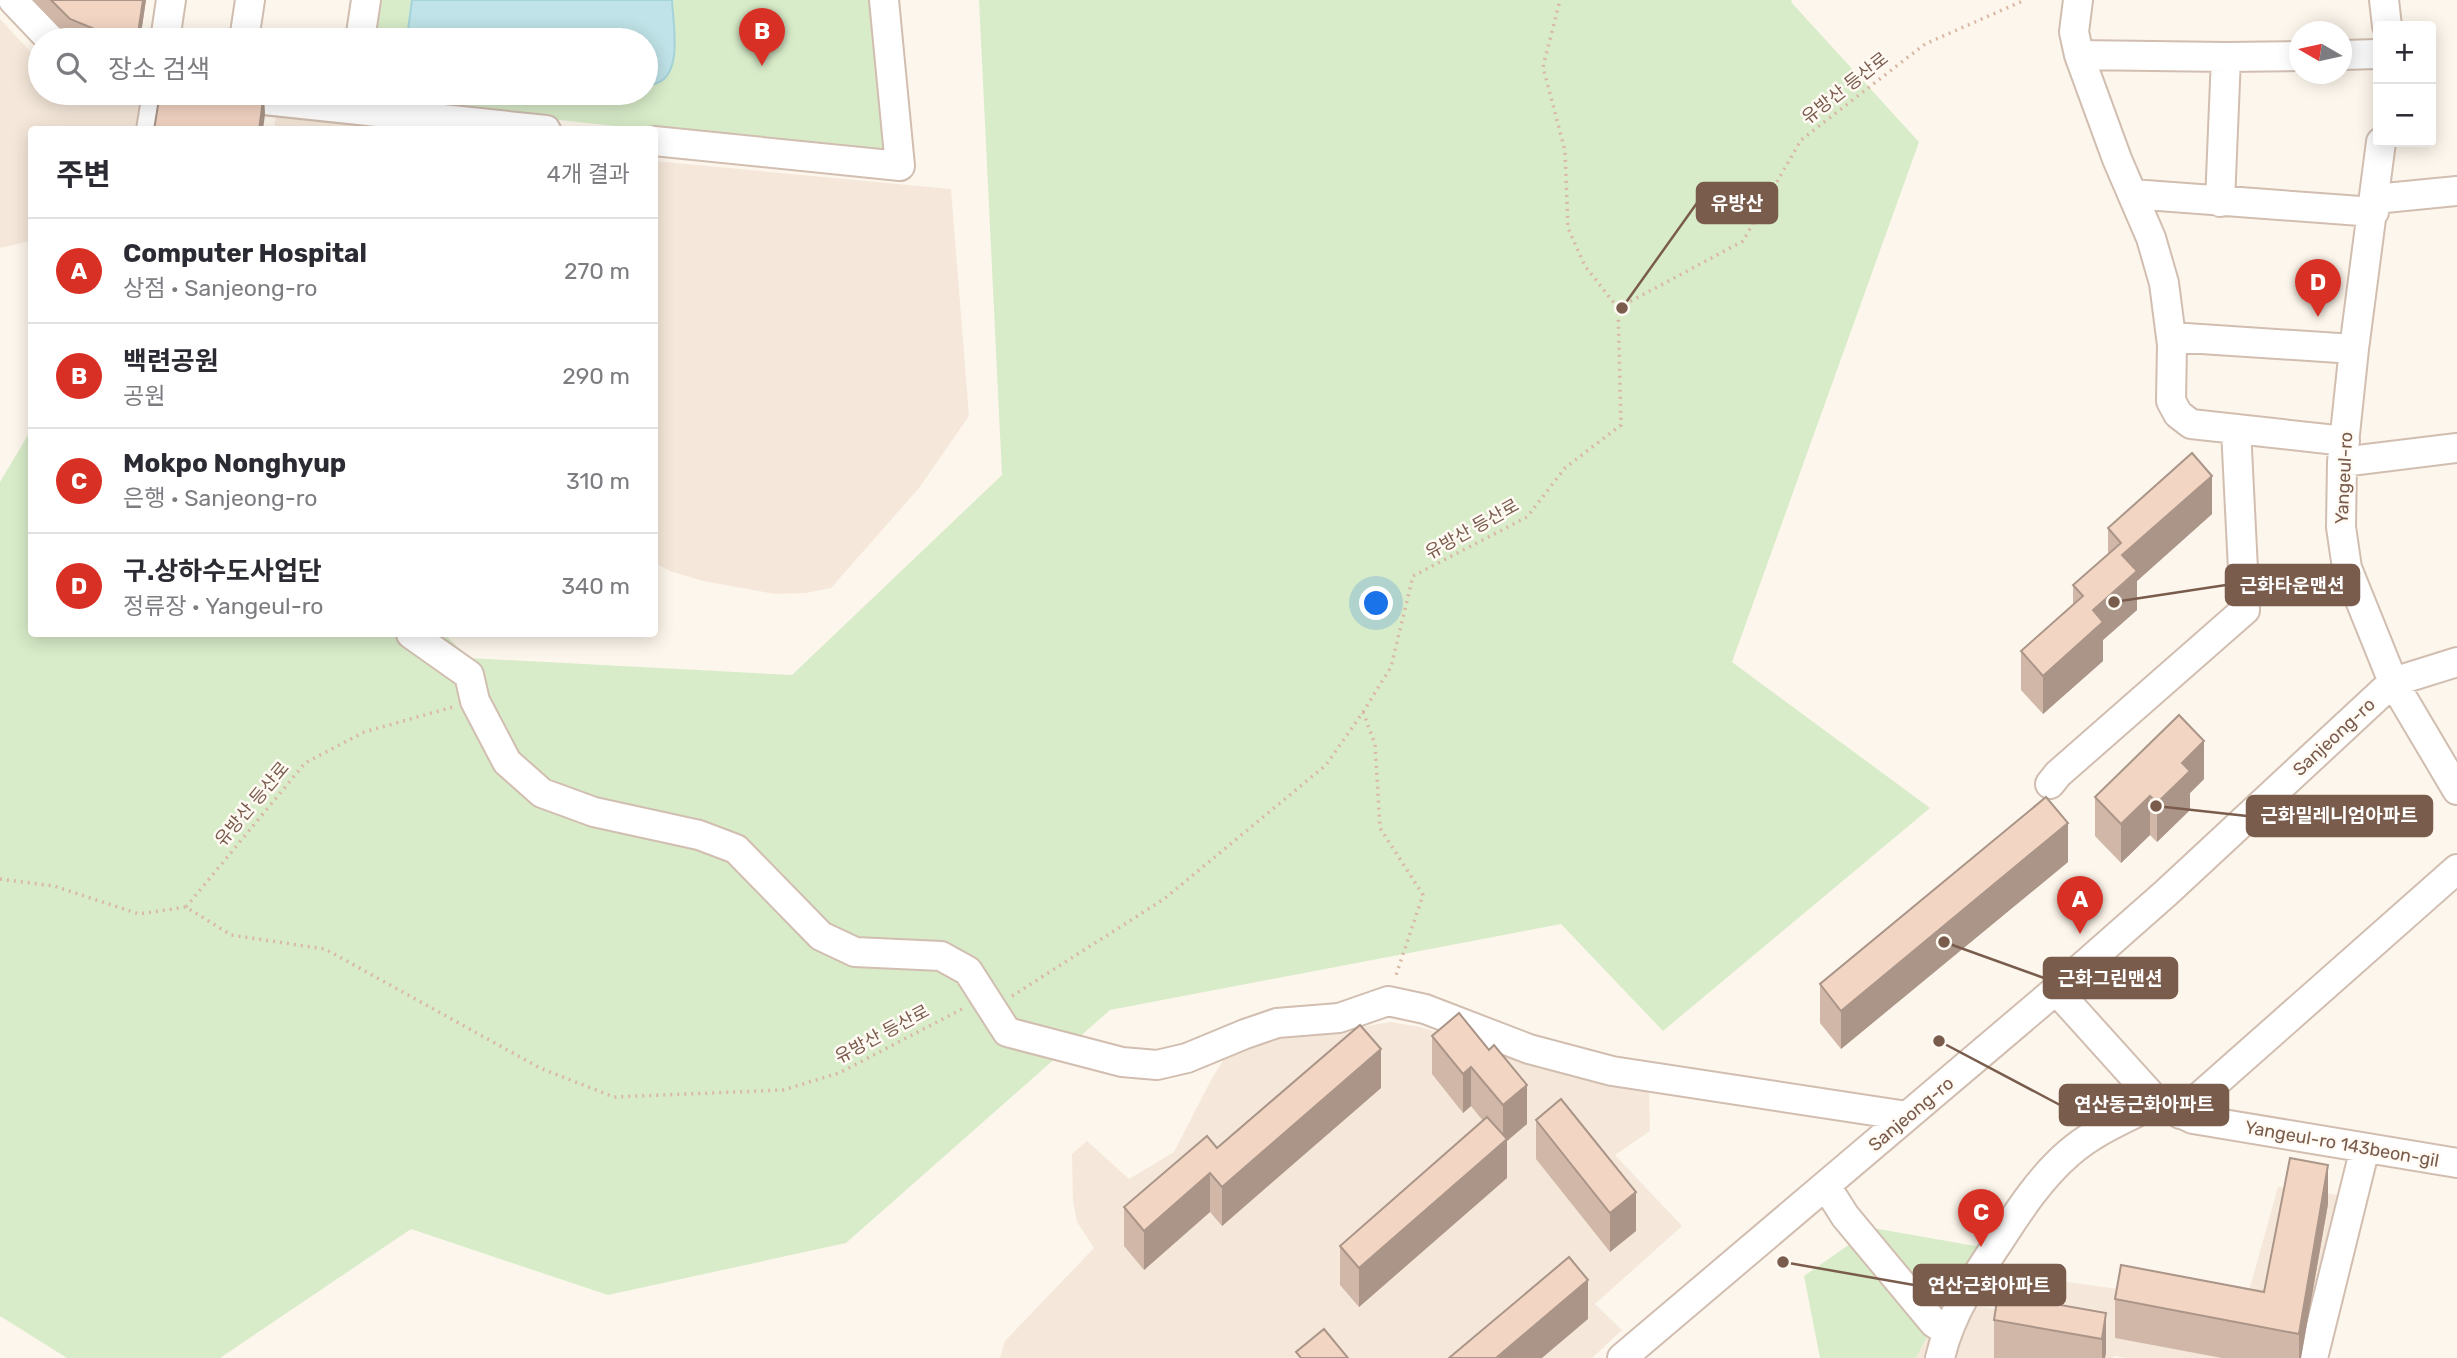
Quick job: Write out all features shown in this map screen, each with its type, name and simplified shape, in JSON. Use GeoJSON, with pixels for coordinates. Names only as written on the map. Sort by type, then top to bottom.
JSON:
{"type":"FeatureCollection","features":[{"type":"Feature","properties":{"kind":"street"},"geometry":{"type":"LineString","coordinates":[[13,0],[40,28]]}},
{"type":"Feature","properties":{"kind":"street"},"geometry":{"type":"LineString","coordinates":[[167,28],[171,0]]}},
{"type":"Feature","properties":{"kind":"street"},"geometry":{"type":"LineString","coordinates":[[246,28],[250,0]]}},
{"type":"Feature","properties":{"kind":"street"},"geometry":{"type":"LineString","coordinates":[[362,28],[366,0]]}},
{"type":"Feature","properties":{"kind":"street"},"geometry":{"type":"LineString","coordinates":[[658,141],[900,166],[884,0]]}},
{"type":"Feature","properties":{"kind":"street"},"geometry":{"type":"LineString","coordinates":[[2078,0],[2074,32],[2080,55],[2117,159],[2151,238],[2164,283],[2171,337],[2171,401],[2178,414],[2190,424],[2236,429],[2344,452],[2457,448]]}},
{"type":"Feature","properties":{"kind":"street"},"geometry":{"type":"LineString","coordinates":[[2384,0],[2386,21]]}},
{"type":"Feature","properties":{"kind":"street"},"geometry":{"type":"LineString","coordinates":[[2352,55],[2373,54]]}},
{"type":"Feature","properties":{"kind":"street"},"geometry":{"type":"LineString","coordinates":[[2080,55],[2289,56]]}},
{"type":"Feature","properties":{"kind":"street"},"geometry":{"type":"LineString","coordinates":[[2220,202],[2227,57]]}},
{"type":"Feature","properties":{"kind":"street"},"geometry":{"type":"LineString","coordinates":[[152,126],[155,105]]}},
{"type":"Feature","properties":{"kind":"street"},"geometry":{"type":"LineString","coordinates":[[379,105],[519,126]]}},
{"type":"Feature","properties":{"kind":"street","name":"Yangeul-ro"},"geometry":{"type":"LineString","coordinates":[[2380,147],[2354,349],[2344,452],[2341,527],[2347,568],[2393,682],[2457,790]]}},
{"type":"Feature","properties":{"kind":"street"},"geometry":{"type":"LineString","coordinates":[[2132,194],[2220,202],[2374,206],[2457,191]]}},
{"type":"Feature","properties":{"kind":"street"},"geometry":{"type":"LineString","coordinates":[[2171,337],[2354,349]]}},
{"type":"Feature","properties":{"kind":"street"},"geometry":{"type":"LineString","coordinates":[[2050,784],[2058,774],[2245,610],[2236,429]]}},
{"type":"Feature","properties":{"kind":"street"},"geometry":{"type":"LineString","coordinates":[[415,637],[469,676],[475,701],[507,762],[542,793],[594,811],[699,835],[736,849],[821,936],[855,953],[941,956],[968,971],[1007,1032],[1122,1062],[1157,1065],[1187,1058],[1277,1023],[1339,1018],[1388,1001],[1424,1009],[1529,1049],[1612,1071],[1908,1116]]}},
{"type":"Feature","properties":{"kind":"street","name":"Sanjeong-ro"},"geometry":{"type":"LineString","coordinates":[[1622,1358],[2056,990],[2166,893],[2393,682],[2457,662]]}},
{"type":"Feature","properties":{"kind":"street"},"geometry":{"type":"LineString","coordinates":[[1944,1345],[1959,1305],[1981,1268],[2028,1198],[2070,1152],[2095,1133],[2168,1108],[2457,869]]}},
{"type":"Feature","properties":{"kind":"street"},"geometry":{"type":"LineString","coordinates":[[2056,990],[2168,1108]]}},
{"type":"Feature","properties":{"kind":"street","name":"Yangeul-ro 143beon-gil"},"geometry":{"type":"LineString","coordinates":[[2168,1108],[2193,1119],[2457,1163]]}},
{"type":"Feature","properties":{"kind":"street"},"geometry":{"type":"LineString","coordinates":[[2314,1358],[2365,1148]]}},
{"type":"Feature","properties":{"kind":"street"},"geometry":{"type":"LineString","coordinates":[[1826,1186],[1845,1216],[1934,1322],[1944,1345]]}},
{"type":"Feature","properties":{"kind":"path"},"geometry":{"type":"LineString","coordinates":[[1560,0],[1543,68],[1565,151],[1569,228],[1585,266],[1618,308]]}},
{"type":"Feature","properties":{"kind":"path","name":"유방산 등산로"},"geometry":{"type":"LineString","coordinates":[[475,701],[365,732],[305,763],[186,906],[231,935],[325,949],[540,1068],[614,1097],[783,1090],[839,1073],[960,1008],[1012,996],[1164,899],[1326,765],[1391,667],[1413,576],[1527,517],[1565,468],[1621,425],[1618,308],[1743,241],[1801,140],[1925,44],[2025,0]]}},
{"type":"Feature","properties":{"kind":"path"},"geometry":{"type":"LineString","coordinates":[[1363,712],[1375,744],[1380,828],[1423,895],[1388,1001]]}},
{"type":"Feature","properties":{"kind":"path"},"geometry":{"type":"LineString","coordinates":[[0,879],[54,886],[139,914],[186,906]]}},
{"type":"Feature","properties":{"kind":"shaded area"},"geometry":{"type":"Polygon","coordinates":[[[0,19],[28,49],[28,105],[142,106],[138,126],[28,126],[28,242],[0,248],[0,19]]]}},
{"type":"Feature","properties":{"kind":"shaded area"},"geometry":{"type":"Polygon","coordinates":[[[276,116],[364,126],[274,126],[276,116]]]}},
{"type":"Feature","properties":{"kind":"shaded area"},"geometry":{"type":"Polygon","coordinates":[[[658,161],[951,189],[969,416],[919,488],[831,588],[806,593],[775,594],[703,581],[658,565],[658,161]]]}},
{"type":"Feature","properties":{"kind":"shaded area"},"geometry":{"type":"Polygon","coordinates":[[[1391,1022],[1420,1027],[1526,1059],[1649,1088],[1650,1131],[1615,1155],[1682,1226],[1595,1304],[1622,1330],[1592,1358],[1000,1358],[1005,1341],[1094,1248],[1077,1222],[1073,1201],[1072,1154],[1087,1141],[1129,1179],[1174,1152],[1226,1056],[1254,1039],[1325,1033],[1391,1022]]]}},
{"type":"Feature","properties":{"kind":"shaded area"},"geometry":{"type":"Polygon","coordinates":[[[2278,1187],[2353,1197],[2313,1358],[1916,1358],[1946,1302],[2019,1312],[2030,1277],[2126,1290],[2247,1298],[2278,1187]]]}},
{"type":"Feature","properties":{"kind":"green space"},"geometry":{"type":"Polygon","coordinates":[[[376,0],[871,0],[887,155],[658,131],[658,126],[615,126],[418,105],[658,105],[658,28],[372,28],[376,0]]]}},
{"type":"Feature","properties":{"kind":"green space"},"geometry":{"type":"Polygon","coordinates":[[[979,0],[1792,0],[1919,142],[1732,662],[1930,808],[1663,1031],[1561,924],[1110,1010],[846,1243],[608,1295],[411,1229],[220,1358],[67,1358],[0,1316],[0,482],[28,435],[28,637],[447,637],[469,658],[792,675],[1002,475],[979,0]]]}},
{"type":"Feature","properties":{"kind":"green space"},"geometry":{"type":"Polygon","coordinates":[[[1873,1228],[1981,1247],[1946,1302],[1916,1358],[1820,1358],[1804,1276],[1873,1228]]]}},
{"type":"Feature","properties":{"kind":"water"},"geometry":{"type":"Polygon","coordinates":[[[412,0],[672,0],[675,38],[672,65],[667,75],[658,82],[658,28],[408,28],[412,0]]]}},
{"type":"Feature","properties":{"kind":"building"},"geometry":{"type":"Polygon","coordinates":[[[51,0],[143,0],[139,28],[92,28],[70,19],[51,0]]]}},
{"type":"Feature","properties":{"kind":"building"},"geometry":{"type":"Polygon","coordinates":[[[158,105],[262,105],[260,126],[155,126],[158,105]]]}},
{"type":"Feature","properties":{"kind":"building"},"geometry":{"type":"Polygon","coordinates":[[[2192,453],[2212,476],[2122,555],[2137,571],[2093,610],[2103,622],[2043,676],[2021,651],[2083,596],[2073,585],[2121,543],[2108,528],[2192,453]]]}},
{"type":"Feature","properties":{"kind":"building"},"geometry":{"type":"Polygon","coordinates":[[[2179,715],[2204,741],[2182,763],[2190,771],[2157,803],[2150,796],[2121,824],[2095,797],[2179,715]]]}},
{"type":"Feature","properties":{"kind":"building"},"geometry":{"type":"Polygon","coordinates":[[[2046,797],[2068,823],[1841,1011],[1820,984],[2046,797]]]}},
{"type":"Feature","properties":{"kind":"building"},"geometry":{"type":"Polygon","coordinates":[[[1459,1013],[1489,1050],[1494,1045],[1527,1085],[1503,1105],[1471,1067],[1463,1074],[1432,1036],[1459,1013]]]}},
{"type":"Feature","properties":{"kind":"building"},"geometry":{"type":"Polygon","coordinates":[[[1360,1025],[1381,1049],[1222,1187],[1210,1173],[1144,1231],[1124,1207],[1207,1136],[1217,1148],[1360,1025]]]}},
{"type":"Feature","properties":{"kind":"building"},"geometry":{"type":"Polygon","coordinates":[[[1561,1099],[1636,1192],[1610,1213],[1536,1120],[1561,1099]]]}},
{"type":"Feature","properties":{"kind":"building"},"geometry":{"type":"Polygon","coordinates":[[[1487,1117],[1507,1139],[1359,1268],[1340,1246],[1487,1117]]]}},
{"type":"Feature","properties":{"kind":"building"},"geometry":{"type":"Polygon","coordinates":[[[2290,1158],[2328,1165],[2299,1334],[2115,1299],[2121,1265],[2264,1292],[2290,1158]]]}},
{"type":"Feature","properties":{"kind":"building"},"geometry":{"type":"Polygon","coordinates":[[[1569,1257],[1588,1280],[1496,1358],[1449,1358],[1569,1257]]]}},
{"type":"Feature","properties":{"kind":"building"},"geometry":{"type":"Polygon","coordinates":[[[1998,1294],[2106,1313],[2102,1339],[1994,1320],[1998,1294]]]}},
{"type":"Feature","properties":{"kind":"building"},"geometry":{"type":"Polygon","coordinates":[[[1324,1329],[1348,1358],[1301,1358],[1296,1352],[1324,1329]]]}},
{"type":"Feature","properties":{"kind":"place","name":"백련공원"},"geometry":{"type":"Point","coordinates":[762,66]}},
{"type":"Feature","properties":{"kind":"place","name":"유방산"},"geometry":{"type":"Point","coordinates":[1622,308]}},
{"type":"Feature","properties":{"kind":"place","name":"구.상하수도사업단"},"geometry":{"type":"Point","coordinates":[2318,317]}},
{"type":"Feature","properties":{"kind":"place","name":"근화타운맨션"},"geometry":{"type":"Point","coordinates":[2114,602]}},
{"type":"Feature","properties":{"kind":"place","name":"근화밀레니엄아파트"},"geometry":{"type":"Point","coordinates":[2156,806]}},
{"type":"Feature","properties":{"kind":"place","name":"Computer Hospital"},"geometry":{"type":"Point","coordinates":[2080,934]}},
{"type":"Feature","properties":{"kind":"place","name":"근화그린맨션"},"geometry":{"type":"Point","coordinates":[1944,942]}},
{"type":"Feature","properties":{"kind":"place","name":"연산동근화아파트"},"geometry":{"type":"Point","coordinates":[1939,1041]}},
{"type":"Feature","properties":{"kind":"place","name":"Mokpo Nonghyup"},"geometry":{"type":"Point","coordinates":[1981,1247]}},
{"type":"Feature","properties":{"kind":"place","name":"연산근화아파트"},"geometry":{"type":"Point","coordinates":[1783,1262]}}]}
